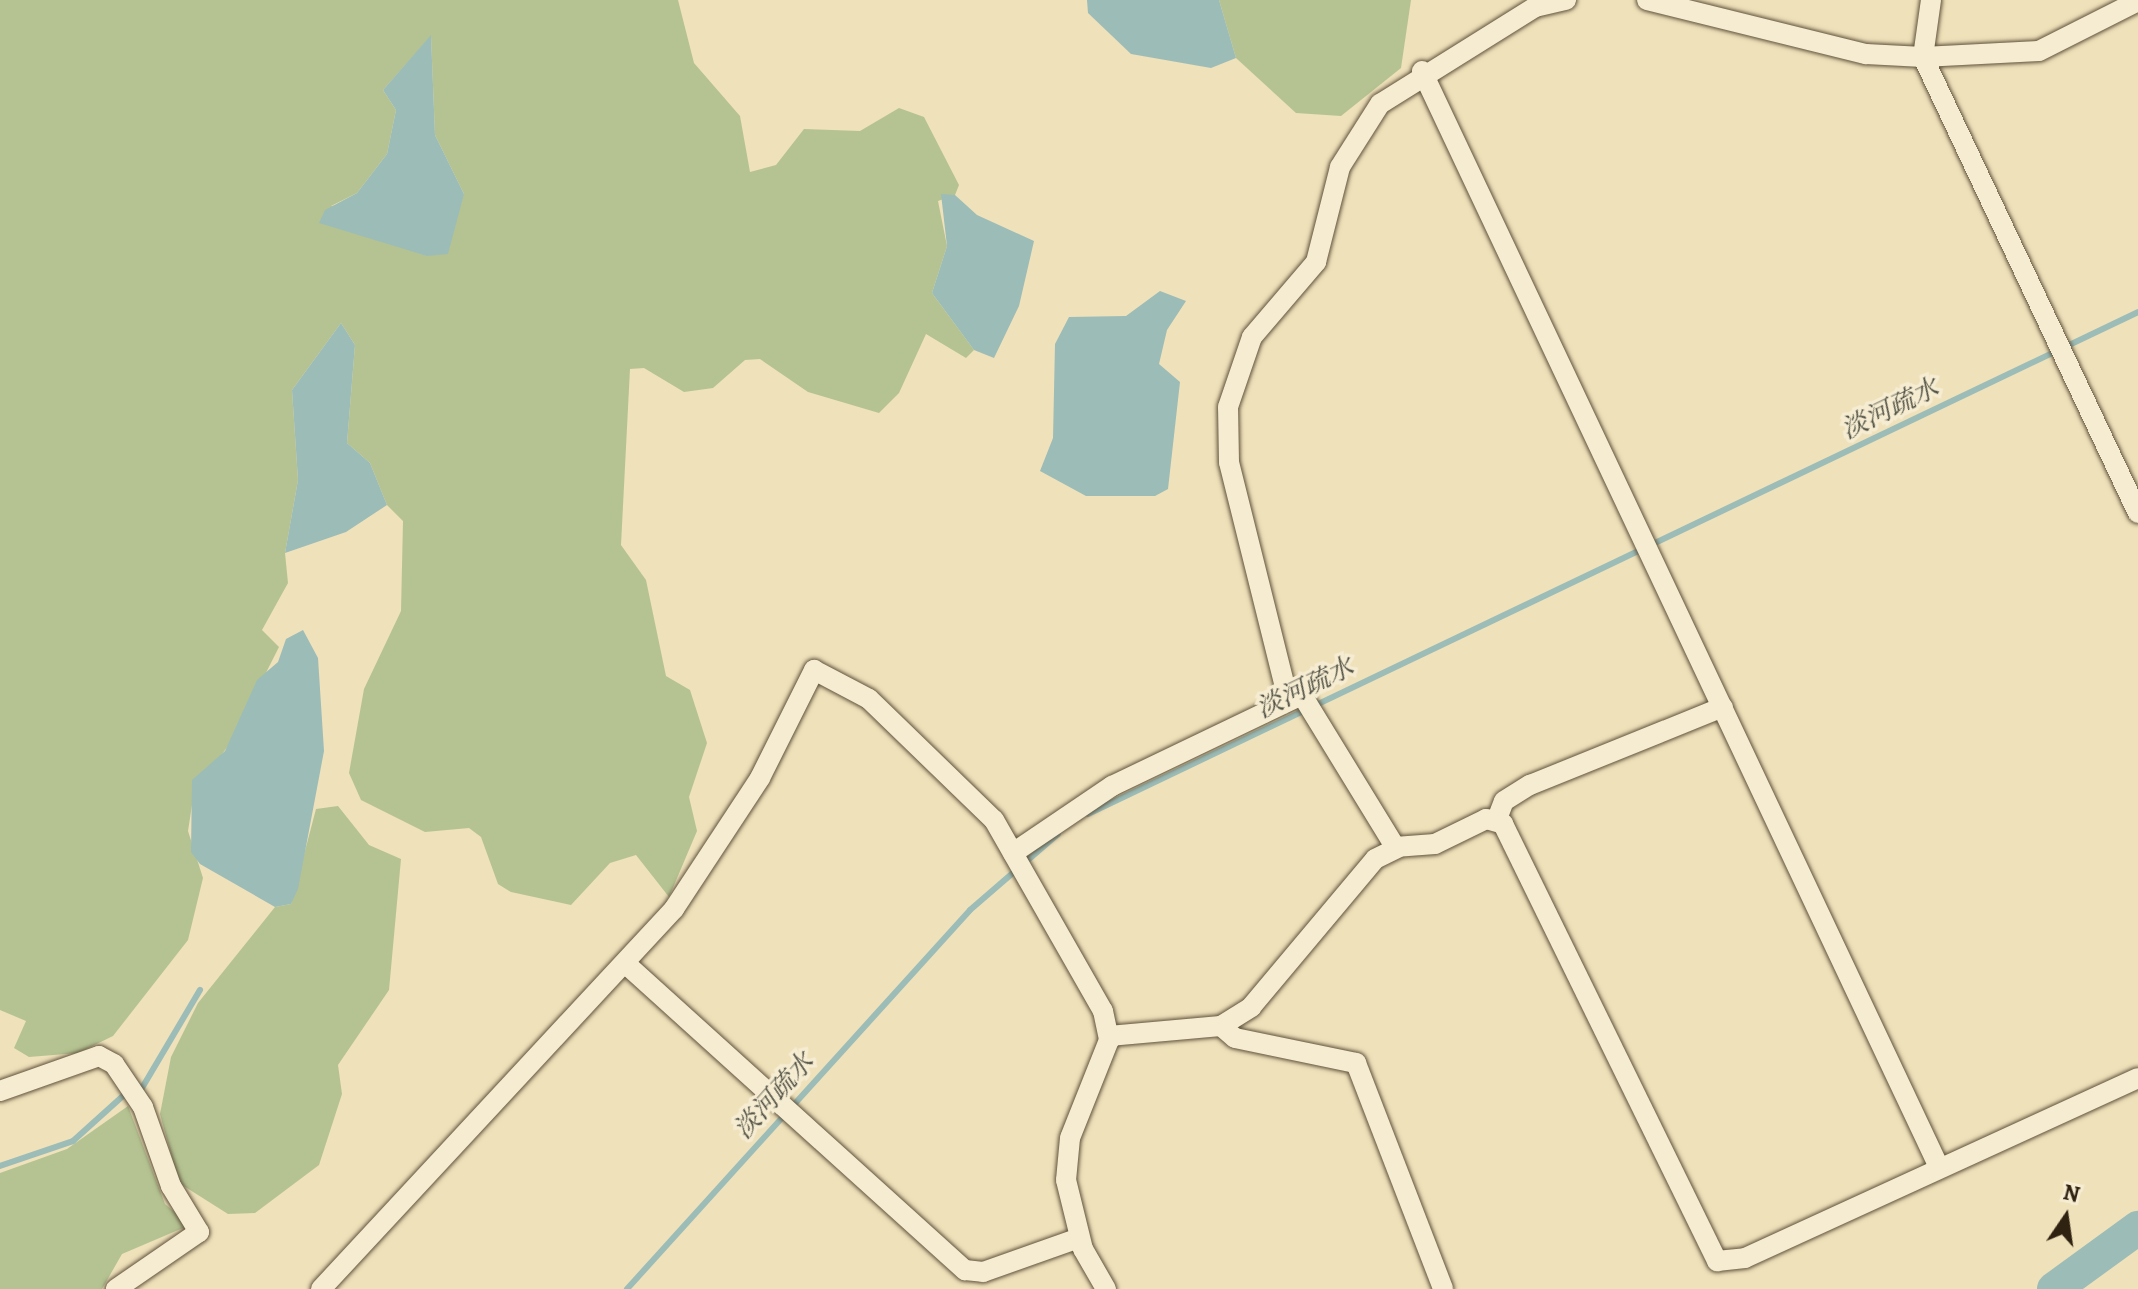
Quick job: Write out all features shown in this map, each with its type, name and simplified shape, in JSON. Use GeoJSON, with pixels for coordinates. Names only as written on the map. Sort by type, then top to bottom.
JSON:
{"type":"FeatureCollection","features":[{"type":"Feature","properties":{"kind":"street"},"geometry":{"type":"LineString","coordinates":[[1398,848],[1302,703],[1238,508],[1228,407],[1252,337],[1316,262],[1340,167],[1357,131],[1422,71],[1537,4],[1566,0]]}},
{"type":"Feature","properties":{"kind":"street"},"geometry":{"type":"LineString","coordinates":[[1647,0],[1866,54],[1923,57],[2039,51],[2138,1]]}},
{"type":"Feature","properties":{"kind":"street"},"geometry":{"type":"LineString","coordinates":[[1931,0],[1923,57],[2138,513]]}},
{"type":"Feature","properties":{"kind":"street"},"geometry":{"type":"LineString","coordinates":[[1422,71],[1939,1167]]}},
{"type":"Feature","properties":{"kind":"street"},"geometry":{"type":"LineString","coordinates":[[321,1289],[674,909],[760,778],[814,670],[855,689],[991,816],[1095,995],[1109,1036],[1070,1138],[1066,1180],[1079,1238],[1106,1289]]}},
{"type":"Feature","properties":{"kind":"street"},"geometry":{"type":"LineString","coordinates":[[1016,861],[1081,802],[1302,703]]}},
{"type":"Feature","properties":{"kind":"street"},"geometry":{"type":"LineString","coordinates":[[1109,1036],[1221,1026],[1251,1007],[1375,859],[1398,848],[1435,844],[1497,819],[1504,801],[1530,785],[1723,707]]}},
{"type":"Feature","properties":{"kind":"street"},"geometry":{"type":"LineString","coordinates":[[1497,819],[1717,1261],[1745,1258],[2138,1078]]}},
{"type":"Feature","properties":{"kind":"street"},"geometry":{"type":"LineString","coordinates":[[626,964],[969,1272],[1079,1238]]}},
{"type":"Feature","properties":{"kind":"street"},"geometry":{"type":"LineString","coordinates":[[1221,1026],[1235,1038],[1356,1063],[1443,1289]]}},
{"type":"Feature","properties":{"kind":"street"},"geometry":{"type":"LineString","coordinates":[[0,1091],[99,1056],[114,1064],[143,1107],[171,1186],[199,1232],[116,1289]]}},
{"type":"Feature","properties":{"kind":"green space"},"geometry":{"type":"Polygon","coordinates":[[[0,0],[678,0],[694,63],[740,116],[750,172],[776,165],[804,129],[860,131],[899,108],[924,117],[959,185],[955,195],[938,201],[947,246],[932,293],[974,350],[966,358],[926,334],[899,393],[879,413],[808,392],[760,359],[745,360],[713,388],[684,392],[644,368],[630,369],[621,545],[646,580],[666,676],[690,690],[707,743],[689,797],[697,831],[669,897],[636,855],[610,863],[571,905],[511,892],[498,884],[481,837],[469,828],[425,832],[361,800],[349,773],[364,689],[401,611],[403,521],[387,505],[370,463],[347,443],[355,345],[341,323],[292,390],[298,480],[285,553],[288,583],[262,630],[279,647],[231,742],[194,792],[188,831],[203,878],[188,940],[113,1036],[78,1053],[29,1057],[14,1048],[26,1021],[0,1010],[0,0]],[[431,36],[383,90],[396,110],[387,154],[357,193],[331,206],[464,194],[435,135],[431,36]]]}},
{"type":"Feature","properties":{"kind":"green space"},"geometry":{"type":"Polygon","coordinates":[[[1219,0],[1411,0],[1401,68],[1341,116],[1296,113],[1236,58],[1219,0]]]}},
{"type":"Feature","properties":{"kind":"green space"},"geometry":{"type":"Polygon","coordinates":[[[338,806],[369,845],[401,859],[389,990],[338,1065],[342,1094],[319,1165],[255,1213],[228,1214],[179,1183],[160,1114],[171,1057],[198,1003],[275,907],[291,904],[316,809],[338,806]]]}},
{"type":"Feature","properties":{"kind":"green space"},"geometry":{"type":"Polygon","coordinates":[[[128,1106],[165,1204],[190,1225],[122,1254],[102,1289],[0,1289],[0,1173],[67,1149],[128,1106]]]}},
{"type":"Feature","properties":{"kind":"water"},"geometry":{"type":"Polygon","coordinates":[[[1087,0],[1219,0],[1236,58],[1211,68],[1131,54],[1088,13],[1087,0]]]}},
{"type":"Feature","properties":{"kind":"water"},"geometry":{"type":"Polygon","coordinates":[[[431,35],[435,135],[464,194],[448,254],[427,256],[319,223],[325,210],[357,193],[387,154],[396,110],[383,90],[431,35]]]}},
{"type":"Feature","properties":{"kind":"water"},"geometry":{"type":"Polygon","coordinates":[[[941,194],[955,195],[977,215],[1034,241],[1019,306],[994,358],[974,350],[932,293],[947,246],[941,194]]]}},
{"type":"Feature","properties":{"kind":"water"},"geometry":{"type":"Polygon","coordinates":[[[1160,291],[1186,301],[1167,330],[1159,364],[1180,382],[1168,489],[1155,496],[1086,496],[1040,471],[1053,438],[1055,344],[1069,317],[1126,316],[1160,291]]]}},
{"type":"Feature","properties":{"kind":"water"},"geometry":{"type":"Polygon","coordinates":[[[341,323],[355,345],[347,443],[370,463],[387,505],[346,532],[285,553],[298,480],[292,390],[341,323]]]}},
{"type":"Feature","properties":{"kind":"water"},"geometry":{"type":"Polygon","coordinates":[[[303,630],[318,658],[324,751],[298,889],[291,904],[275,907],[200,864],[191,852],[192,780],[225,751],[257,680],[278,662],[286,639],[303,630]]]}},
{"type":"Feature","properties":{"kind":"waterway","name":"淡河疏水"},"geometry":{"type":"LineString","coordinates":[[1088,814],[2138,312]]}},
{"type":"Feature","properties":{"kind":"waterway","name":"淡河疏水"},"geometry":{"type":"LineString","coordinates":[[627,1289],[970,910],[1058,834]]}},
{"type":"Feature","properties":{"kind":"waterway"},"geometry":{"type":"LineString","coordinates":[[142,1088],[200,990]]}},
{"type":"Feature","properties":{"kind":"waterway"},"geometry":{"type":"LineString","coordinates":[[0,1166],[73,1141],[124,1095]]}},
{"type":"Feature","properties":{"kind":"waterway"},"geometry":{"type":"LineString","coordinates":[[2054,1289],[2138,1228]]}}]}
